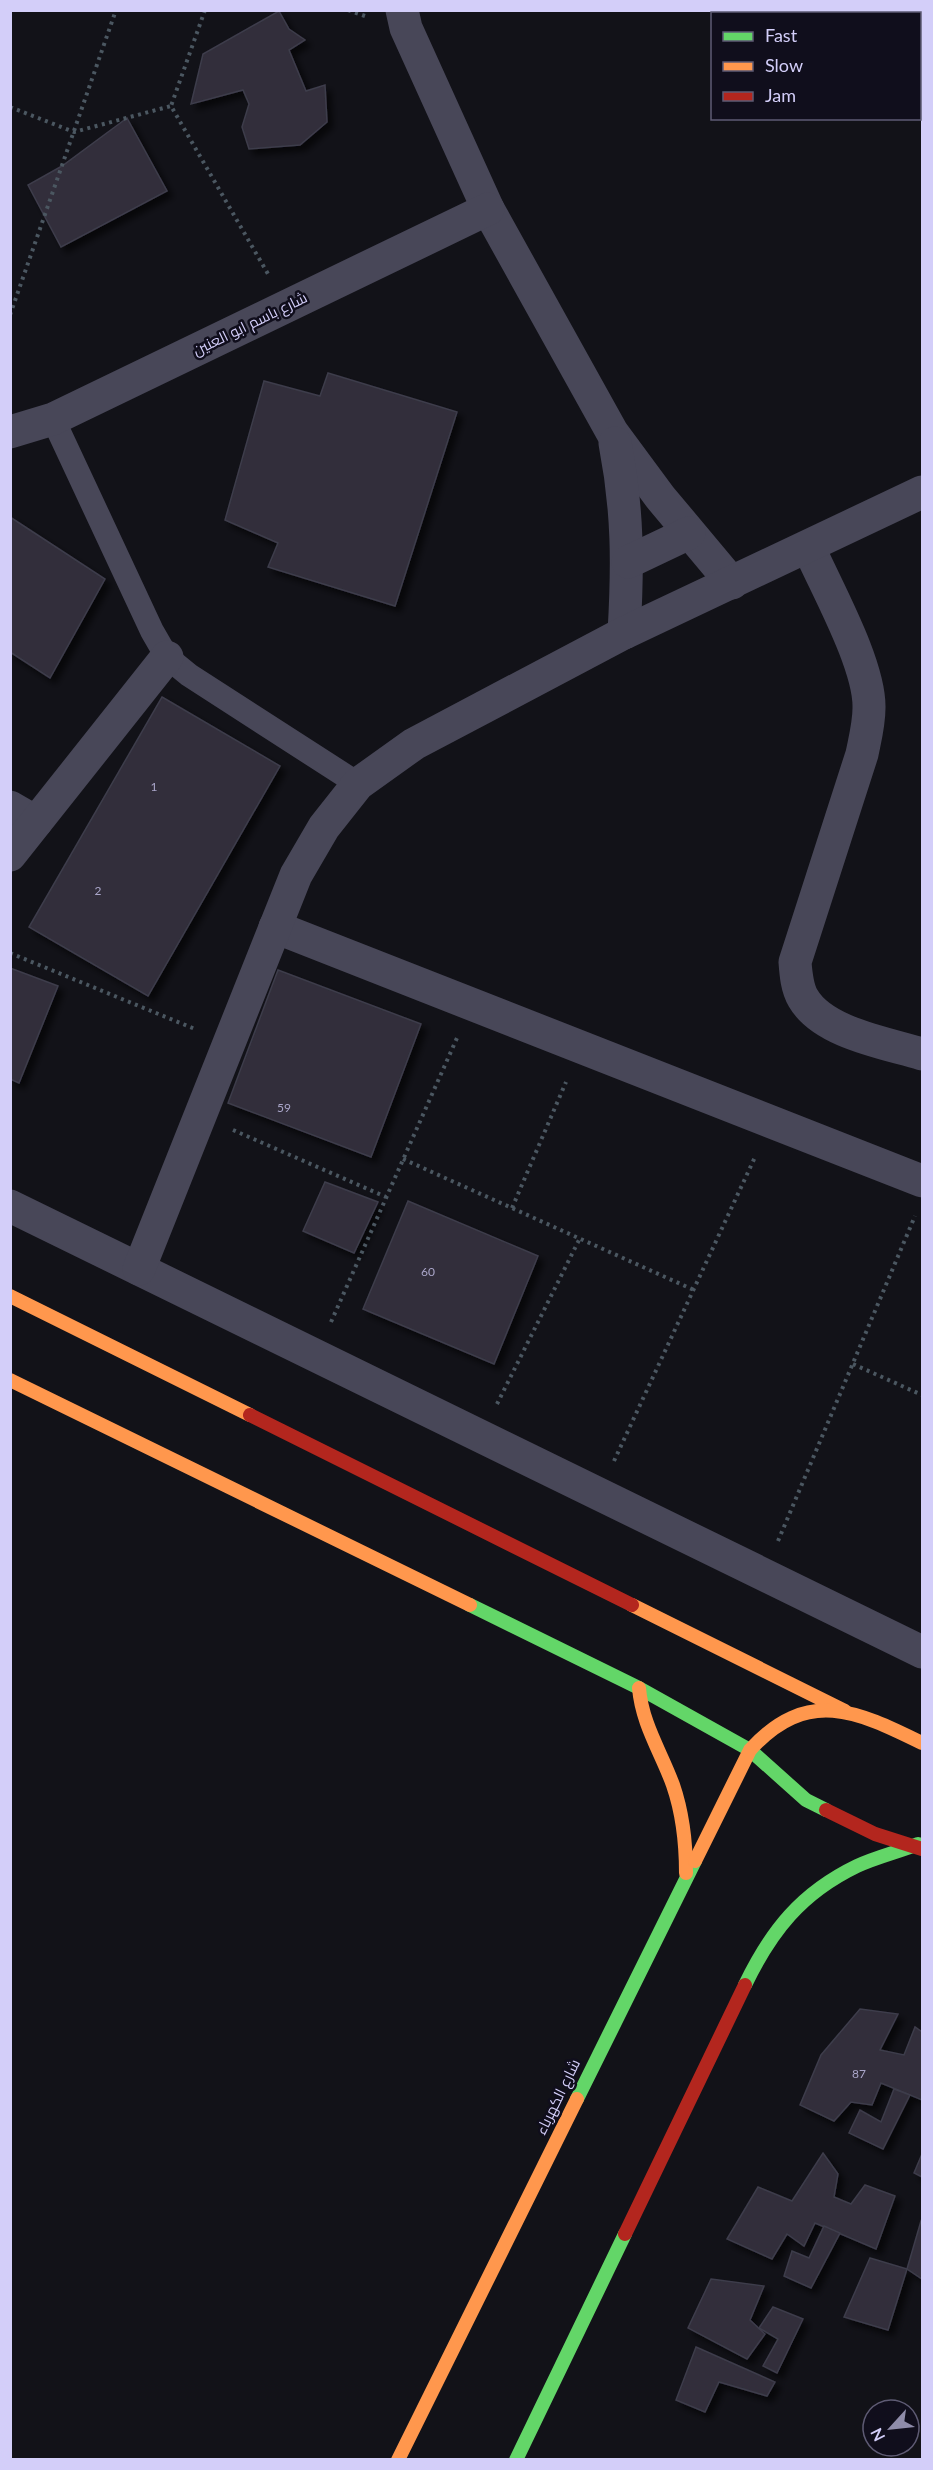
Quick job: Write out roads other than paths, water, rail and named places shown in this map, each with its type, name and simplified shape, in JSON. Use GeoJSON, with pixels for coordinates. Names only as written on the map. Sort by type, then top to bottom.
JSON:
{"type":"FeatureCollection","features":[{"type":"Feature","properties":{"kind":"street"},"geometry":{"type":"LineString","coordinates":[[402,10],[406,28],[488,209],[612,432],[689,533],[732,583]]}},
{"type":"Feature","properties":{"kind":"street","name":"شارع باسم ابو العنين"},"geometry":{"type":"LineString","coordinates":[[10,432],[52,419],[488,209]]}},
{"type":"Feature","properties":{"kind":"street"},"geometry":{"type":"LineString","coordinates":[[612,432],[627,518],[628,562],[624,633]]}},
{"type":"Feature","properties":{"kind":"street"},"geometry":{"type":"LineString","coordinates":[[139,1269],[296,875],[324,827],[358,784],[414,744],[624,633],[809,548],[922,492]]}},
{"type":"Feature","properties":{"kind":"street"},"geometry":{"type":"LineString","coordinates":[[628,562],[689,533]]}},
{"type":"Feature","properties":{"kind":"street"},"geometry":{"type":"LineString","coordinates":[[809,548],[859,660],[867,683],[869,707],[862,754],[795,962],[797,980],[802,997],[813,1012],[827,1023],[922,1054]]}},
{"type":"Feature","properties":{"kind":"street"},"geometry":{"type":"LineString","coordinates":[[10,855],[23,815],[167,657]]}},
{"type":"Feature","properties":{"kind":"street"},"geometry":{"type":"LineString","coordinates":[[274,927],[772,1122],[920,1196]]}},
{"type":"Feature","properties":{"kind":"street"},"geometry":{"type":"LineString","coordinates":[[10,1206],[922,1652]]}},
{"type":"Feature","properties":{"kind":"street"},"geometry":{"type":"LineString","coordinates":[[10,1296],[847,1711],[869,1718],[922,1743]]}},
{"type":"Feature","properties":{"kind":"street"},"geometry":{"type":"LineString","coordinates":[[10,1380],[639,1688],[750,1750],[806,1800],[840,1818],[919,1846]]}},
{"type":"Feature","properties":{"kind":"street"},"geometry":{"type":"LineString","coordinates":[[639,1688],[643,1715],[668,1772],[682,1812],[686,1833],[686,1876]]}},
{"type":"Feature","properties":{"kind":"street","name":"شارع الكهرباء"},"geometry":{"type":"LineString","coordinates":[[398,2460],[750,1750],[760,1737],[779,1723],[801,1714],[847,1711]]}},
{"type":"Feature","properties":{"kind":"street"},"geometry":{"type":"LineString","coordinates":[[516,2460],[761,1951],[780,1924],[803,1900],[829,1880],[858,1865],[919,1846]]}},
{"type":"Feature","properties":{"kind":"lane"},"geometry":{"type":"LineString","coordinates":[[52,419],[152,631],[167,657],[189,675],[358,784]]}}]}
